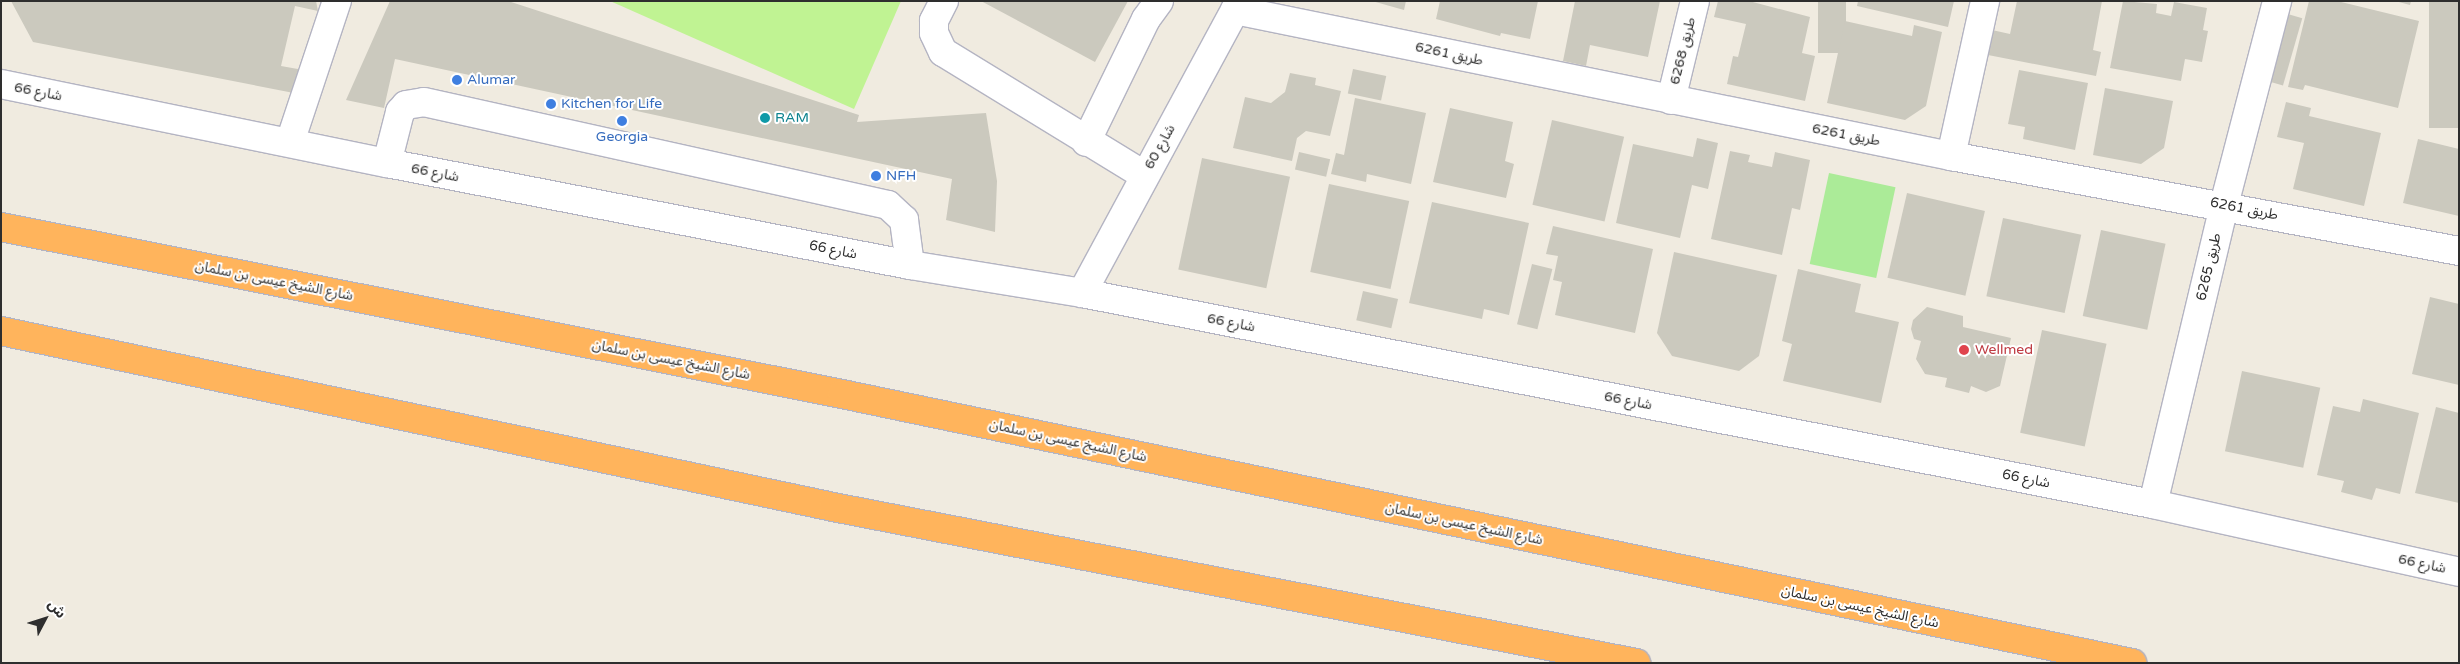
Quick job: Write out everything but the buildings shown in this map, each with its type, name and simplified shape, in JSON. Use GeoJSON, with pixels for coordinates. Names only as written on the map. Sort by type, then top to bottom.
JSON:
{"type":"FeatureCollection","features":[{"type":"Feature","properties":{"kind":"highway","name":"شارع الشيخ عيسى بن سلمان"},"geometry":{"type":"LineString","coordinates":[[1,227],[842,394],[2132,663]]}},
{"type":"Feature","properties":{"kind":"highway"},"geometry":{"type":"LineString","coordinates":[[1,331],[833,508],[1636,663]]}},
{"type":"Feature","properties":{"kind":"street"},"geometry":{"type":"LineString","coordinates":[[290,142],[337,1]]}},
{"type":"Feature","properties":{"kind":"street"},"geometry":{"type":"LineString","coordinates":[[944,1],[934,22],[934,33],[943,52],[1086,142],[1144,175]]}},
{"type":"Feature","properties":{"kind":"street"},"geometry":{"type":"LineString","coordinates":[[1086,142],[1146,19],[1159,1]]}},
{"type":"Feature","properties":{"kind":"street","name":"طريق 6268"},"geometry":{"type":"LineString","coordinates":[[1671,100],[1696,1]]}},
{"type":"Feature","properties":{"kind":"street"},"geometry":{"type":"LineString","coordinates":[[1951,156],[1985,1]]}},
{"type":"Feature","properties":{"kind":"street","name":"طريق 6265"},"geometry":{"type":"LineString","coordinates":[[2153,504],[2224,205],[2278,1]]}},
{"type":"Feature","properties":{"kind":"street","name":"طريق 6261"},"geometry":{"type":"LineString","coordinates":[[1238,6],[1671,100],[1951,156],[2224,205],[2459,251]]}},
{"type":"Feature","properties":{"kind":"street","name":"شارع 60"},"geometry":{"type":"LineString","coordinates":[[1082,293],[1144,175],[1238,6]]}},
{"type":"Feature","properties":{"kind":"street","name":"شارع 66"},"geometry":{"type":"LineString","coordinates":[[1,84],[387,163],[910,265],[1082,293],[2153,504],[2459,572]]}},
{"type":"Feature","properties":{"kind":"street"},"geometry":{"type":"LineString","coordinates":[[387,163],[400,112],[406,105],[424,102],[888,205],[904,220],[910,265]]}},
{"type":"Feature","properties":{"kind":"green space"},"geometry":{"type":"Polygon","coordinates":[[[610,1],[901,1],[854,109],[610,1]]]}},
{"type":"Feature","properties":{"kind":"green space"},"geometry":{"type":"Polygon","coordinates":[[[1829,173],[1896,187],[1876,278],[1810,264],[1829,173]]]}},
{"type":"Feature","properties":{"kind":"place","name":"Alumar"},"geometry":{"type":"Point","coordinates":[457,80]}},
{"type":"Feature","properties":{"kind":"place","name":"Kitchen for Life"},"geometry":{"type":"Point","coordinates":[551,104]}},
{"type":"Feature","properties":{"kind":"place","name":"RAM"},"geometry":{"type":"Point","coordinates":[765,118]}},
{"type":"Feature","properties":{"kind":"place","name":"Georgia"},"geometry":{"type":"Point","coordinates":[622,121]}},
{"type":"Feature","properties":{"kind":"place","name":"NFH"},"geometry":{"type":"Point","coordinates":[876,176]}},
{"type":"Feature","properties":{"kind":"place","name":"Wellmed"},"geometry":{"type":"Point","coordinates":[1964,350]}}]}
